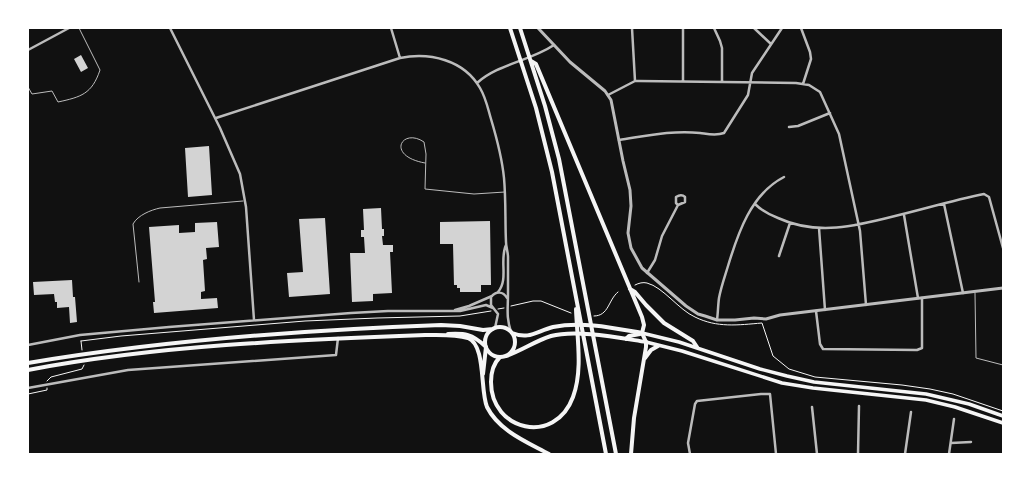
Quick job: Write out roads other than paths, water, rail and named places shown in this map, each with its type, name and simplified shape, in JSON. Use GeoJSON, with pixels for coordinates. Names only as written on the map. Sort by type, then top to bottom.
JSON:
{"type":"FeatureCollection","features":[{"type":"Feature","properties":{"kind":"highway"},"geometry":{"type":"LineString","coordinates":[[510,28],[536,108],[547,150],[565,235],[606,454]]}},
{"type":"Feature","properties":{"kind":"highway"},"geometry":{"type":"LineString","coordinates":[[520,28],[551,129],[558,159],[616,454]]}},
{"type":"Feature","properties":{"kind":"highway"},"geometry":{"type":"LineString","coordinates":[[531,61],[536,64],[642,317],[644,325],[642,333],[646,342],[630,454]]}},
{"type":"Feature","properties":{"kind":"highway"},"geometry":{"type":"LineString","coordinates":[[630,289],[635,292],[664,323],[693,341],[697,347]]}},
{"type":"Feature","properties":{"kind":"highway"},"geometry":{"type":"LineString","coordinates":[[500,357],[494,365],[491,376],[492,390],[497,406],[505,416],[514,423],[525,427],[543,426],[559,418],[573,397],[578,371],[576,295]]}},
{"type":"Feature","properties":{"kind":"highway"},"geometry":{"type":"LineString","coordinates":[[28,363],[102,352],[254,336],[441,325],[460,326],[483,330],[503,327],[512,333],[521,336],[526,336],[559,326],[591,327],[642,333]]}},
{"type":"Feature","properties":{"kind":"highway"},"geometry":{"type":"LineString","coordinates":[[482,382],[486,337],[494,328]]}},
{"type":"Feature","properties":{"kind":"highway"},"geometry":{"type":"LineString","coordinates":[[506,356],[514,347],[515,340],[512,333]]}},
{"type":"Feature","properties":{"kind":"highway"},"geometry":{"type":"LineString","coordinates":[[626,339],[629,336],[642,333]]}},
{"type":"Feature","properties":{"kind":"highway"},"geometry":{"type":"LineString","coordinates":[[28,370],[126,355],[255,343],[338,338],[464,334],[476,338],[486,346],[493,355],[500,357],[506,356],[553,336],[567,334],[593,335],[646,342]]}},
{"type":"Feature","properties":{"kind":"highway"},"geometry":{"type":"LineString","coordinates":[[425,335],[456,336],[468,338],[472,341],[478,352],[485,402],[490,411],[497,420],[516,436],[549,454]]}},
{"type":"Feature","properties":{"kind":"highway"},"geometry":{"type":"LineString","coordinates":[[644,360],[651,350],[658,346]]}},
{"type":"Feature","properties":{"kind":"main road"},"geometry":{"type":"LineString","coordinates":[[642,333],[697,347],[772,373],[814,382],[926,394],[968,404],[1003,416]]}},
{"type":"Feature","properties":{"kind":"main road"},"geometry":{"type":"LineString","coordinates":[[646,342],[682,351],[765,378],[813,388],[926,400],[955,407],[1003,423]]}},
{"type":"Feature","properties":{"kind":"street"},"geometry":{"type":"LineString","coordinates":[[28,50],[69,28]]}},
{"type":"Feature","properties":{"kind":"street"},"geometry":{"type":"LineString","coordinates":[[170,28],[216,118],[238,168],[246,201],[254,320]]}},
{"type":"Feature","properties":{"kind":"street"},"geometry":{"type":"LineString","coordinates":[[391,28],[400,58]]}},
{"type":"Feature","properties":{"kind":"street"},"geometry":{"type":"LineString","coordinates":[[538,28],[570,62],[605,90],[611,100],[618,140],[630,190],[631,206],[628,233],[635,256],[642,268],[692,310],[717,320],[766,318],[780,315],[816,312],[1003,288]]}},
{"type":"Feature","properties":{"kind":"street"},"geometry":{"type":"LineString","coordinates":[[632,28],[635,81]]}},
{"type":"Feature","properties":{"kind":"street"},"geometry":{"type":"LineString","coordinates":[[683,28],[683,82]]}},
{"type":"Feature","properties":{"kind":"street"},"geometry":{"type":"LineString","coordinates":[[714,28],[719,37],[722,48],[722,82]]}},
{"type":"Feature","properties":{"kind":"street"},"geometry":{"type":"LineString","coordinates":[[754,28],[771,44]]}},
{"type":"Feature","properties":{"kind":"street"},"geometry":{"type":"LineString","coordinates":[[618,140],[668,132],[724,133],[746,100],[752,73],[782,28]]}},
{"type":"Feature","properties":{"kind":"street"},"geometry":{"type":"LineString","coordinates":[[801,28],[811,59],[803,84]]}},
{"type":"Feature","properties":{"kind":"street"},"geometry":{"type":"LineString","coordinates":[[477,83],[490,74],[544,51],[554,45]]}},
{"type":"Feature","properties":{"kind":"street"},"geometry":{"type":"LineString","coordinates":[[216,118],[400,58],[429,56],[444,59],[468,74],[477,83],[486,101],[502,164],[505,192],[506,244],[508,256],[507,317],[512,333]]}},
{"type":"Feature","properties":{"kind":"street"},"geometry":{"type":"LineString","coordinates":[[608,95],[635,81],[803,84],[813,87],[820,92],[839,134],[861,239],[866,305]]}},
{"type":"Feature","properties":{"kind":"street"},"geometry":{"type":"LineString","coordinates":[[789,127],[798,126],[830,113]]}},
{"type":"Feature","properties":{"kind":"street"},"geometry":{"type":"LineString","coordinates":[[717,320],[721,291],[736,239],[755,204],[766,190],[784,177]]}},
{"type":"Feature","properties":{"kind":"street"},"geometry":{"type":"LineString","coordinates":[[755,204],[773,216],[790,223],[833,229],[858,225],[984,194],[990,200],[1003,248]]}},
{"type":"Feature","properties":{"kind":"street"},"geometry":{"type":"LineString","coordinates":[[647,272],[655,260],[662,236],[678,205],[685,202],[685,197],[683,195],[676,197],[676,203],[678,205]]}},
{"type":"Feature","properties":{"kind":"street"},"geometry":{"type":"LineString","coordinates":[[944,204],[963,294]]}},
{"type":"Feature","properties":{"kind":"street"},"geometry":{"type":"LineString","coordinates":[[816,312],[822,349],[917,350],[922,348],[920,299],[904,214]]}},
{"type":"Feature","properties":{"kind":"street"},"geometry":{"type":"LineString","coordinates":[[779,256],[790,223]]}},
{"type":"Feature","properties":{"kind":"street"},"geometry":{"type":"LineString","coordinates":[[819,228],[825,310]]}},
{"type":"Feature","properties":{"kind":"street"},"geometry":{"type":"LineString","coordinates":[[498,293],[503,284],[506,244]]}},
{"type":"Feature","properties":{"kind":"street"},"geometry":{"type":"LineString","coordinates":[[455,310],[469,306],[498,293],[505,294],[508,300]]}},
{"type":"Feature","properties":{"kind":"street"},"geometry":{"type":"LineString","coordinates":[[492,296],[490,301],[498,314],[494,328]]}},
{"type":"Feature","properties":{"kind":"street"},"geometry":{"type":"LineString","coordinates":[[28,345],[66,337],[101,332],[366,312],[464,311],[486,305],[493,308]]}},
{"type":"Feature","properties":{"kind":"street"},"geometry":{"type":"LineString","coordinates":[[28,388],[128,370],[336,355],[338,338]]}},
{"type":"Feature","properties":{"kind":"street"},"geometry":{"type":"LineString","coordinates":[[690,454],[688,438],[695,404],[697,401],[770,394],[776,454]]}},
{"type":"Feature","properties":{"kind":"street"},"geometry":{"type":"LineString","coordinates":[[858,454],[859,406]]}},
{"type":"Feature","properties":{"kind":"street"},"geometry":{"type":"LineString","coordinates":[[812,407],[817,454]]}},
{"type":"Feature","properties":{"kind":"street"},"geometry":{"type":"LineString","coordinates":[[905,454],[911,412]]}},
{"type":"Feature","properties":{"kind":"street"},"geometry":{"type":"LineString","coordinates":[[949,454],[954,419]]}},
{"type":"Feature","properties":{"kind":"street"},"geometry":{"type":"LineString","coordinates":[[951,442],[971,442]]}},
{"type":"Feature","properties":{"kind":"lane"},"geometry":{"type":"LineString","coordinates":[[28,87],[32,94],[52,92],[58,102],[74,99],[90,89],[100,70],[79,28]]}},
{"type":"Feature","properties":{"kind":"lane"},"geometry":{"type":"LineString","coordinates":[[425,163],[415,161],[402,153],[401,147],[405,139],[412,137],[418,138],[424,142],[426,154],[425,189],[474,194],[505,192]]}},
{"type":"Feature","properties":{"kind":"lane"},"geometry":{"type":"LineString","coordinates":[[139,282],[133,224],[136,220],[149,211],[160,208],[246,201]]}},
{"type":"Feature","properties":{"kind":"lane"},"geometry":{"type":"LineString","coordinates":[[975,292],[976,358],[1003,365]]}}]}
